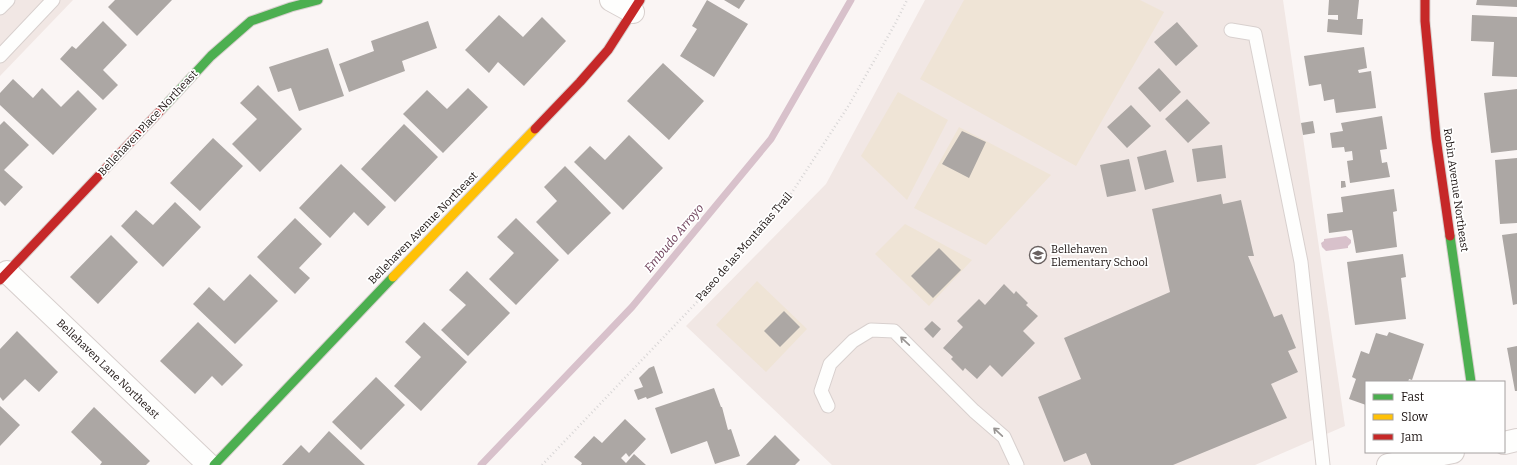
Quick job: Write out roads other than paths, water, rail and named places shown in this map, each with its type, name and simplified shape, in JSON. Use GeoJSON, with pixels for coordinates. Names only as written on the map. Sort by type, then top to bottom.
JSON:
{"type":"FeatureCollection","features":[{"type":"Feature","properties":{"kind":"street","name":"Bellehaven Place Northeast"},"geometry":{"type":"LineString","coordinates":[[3,276],[211,56],[239,31],[251,21],[291,7],[318,0]]}},
{"type":"Feature","properties":{"kind":"street"},"geometry":{"type":"LineString","coordinates":[[611,0],[637,6]]}},
{"type":"Feature","properties":{"kind":"street","name":"Robin Avenue Northeast"},"geometry":{"type":"LineString","coordinates":[[1425,0],[1425,20],[1436,138],[1472,381]]}},
{"type":"Feature","properties":{"kind":"street","name":"Bellehaven Avenue Northeast"},"geometry":{"type":"LineString","coordinates":[[214,465],[580,82],[608,50],[637,6]]}},
{"type":"Feature","properties":{"kind":"street","name":"Bellehaven Lane Northeast"},"geometry":{"type":"LineString","coordinates":[[3,276],[209,465]]}},
{"type":"Feature","properties":{"kind":"street"},"geometry":{"type":"LineString","coordinates":[[1505,443],[1517,440]]}},
{"type":"Feature","properties":{"kind":"street"},"geometry":{"type":"LineString","coordinates":[[1388,465],[1448,453]]}},
{"type":"Feature","properties":{"kind":"lane"},"geometry":{"type":"LineString","coordinates":[[0,8],[8,0]]}},
{"type":"Feature","properties":{"kind":"lane"},"geometry":{"type":"LineString","coordinates":[[0,56],[53,0]]}},
{"type":"Feature","properties":{"kind":"lane"},"geometry":{"type":"LineString","coordinates":[[1231,30],[1255,34],[1301,262],[1323,465]]}},
{"type":"Feature","properties":{"kind":"lane"},"geometry":{"type":"LineString","coordinates":[[828,406],[821,391],[830,364],[853,341],[871,330],[894,331],[974,410],[1004,437],[1017,465]]}},
{"type":"Feature","properties":{"kind":"waterway","name":"Embudo Arroyo"},"geometry":{"type":"LineString","coordinates":[[481,465],[632,307],[771,139],[851,0]]}},
{"type":"Feature","properties":{"kind":"place","name":"Bellehaven Elementary School"},"geometry":{"type":"Point","coordinates":[1038,255]}}]}
